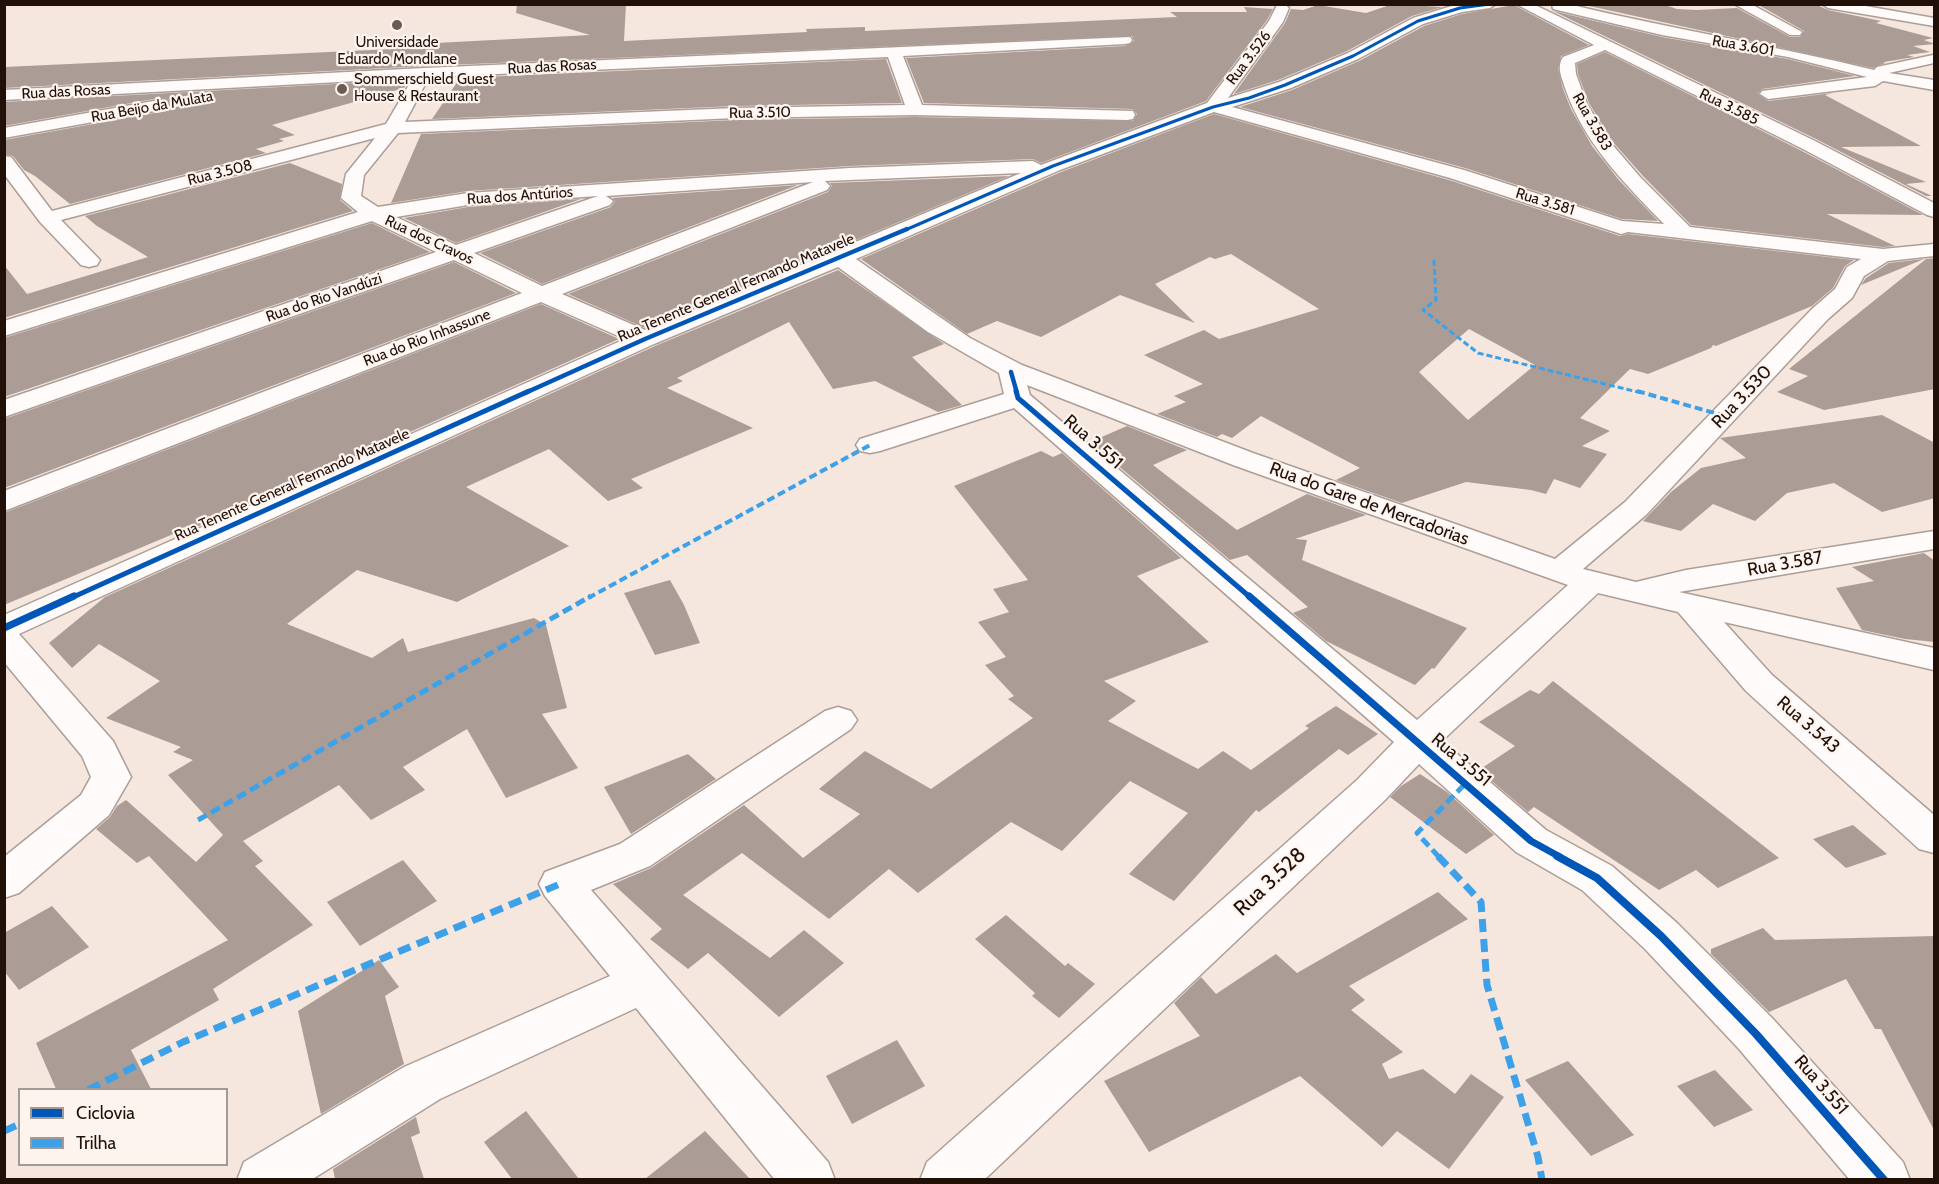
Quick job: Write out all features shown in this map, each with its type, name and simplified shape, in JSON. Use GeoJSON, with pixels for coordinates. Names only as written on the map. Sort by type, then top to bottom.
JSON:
{"type":"FeatureCollection","features":[{"type":"Feature","properties":{"kind":"street","name":"Rua Tenente General Fernando Matavele"},"geometry":{"type":"LineString","coordinates":[[4,628],[645,339],[1053,166],[1213,107],[1250,98],[1286,85],[1353,56],[1418,21],[1460,8],[1490,4]]}},
{"type":"Feature","properties":{"kind":"street","name":"Rua 3.585"},"geometry":{"type":"LineString","coordinates":[[1522,4],[1809,145],[1935,211]]}},
{"type":"Feature","properties":{"kind":"street","name":"Rua 3.601"},"geometry":{"type":"LineString","coordinates":[[1552,4],[1662,31],[1788,54],[1892,79],[1935,85]]}},
{"type":"Feature","properties":{"kind":"street"},"geometry":{"type":"LineString","coordinates":[[1740,4],[1795,32]]}},
{"type":"Feature","properties":{"kind":"street"},"geometry":{"type":"LineString","coordinates":[[1828,4],[1935,22]]}},
{"type":"Feature","properties":{"kind":"street","name":"Rua 3.526"},"geometry":{"type":"LineString","coordinates":[[1213,107],[1276,22],[1282,8]]}},
{"type":"Feature","properties":{"kind":"street"},"geometry":{"type":"LineString","coordinates":[[1907,33],[1935,27]]}},
{"type":"Feature","properties":{"kind":"street","name":"Rua das Rosas"},"geometry":{"type":"LineString","coordinates":[[4,95],[1125,40]]}},
{"type":"Feature","properties":{"kind":"street","name":"Rua 3.583"},"geometry":{"type":"LineString","coordinates":[[1606,45],[1568,60],[1566,66],[1575,96],[1602,146],[1684,233]]}},
{"type":"Feature","properties":{"kind":"street"},"geometry":{"type":"LineString","coordinates":[[894,52],[915,110]]}},
{"type":"Feature","properties":{"kind":"street"},"geometry":{"type":"LineString","coordinates":[[1868,73],[1933,59]]}},
{"type":"Feature","properties":{"kind":"street","name":"Rua dos Cravos"},"geometry":{"type":"LineString","coordinates":[[424,73],[393,128],[355,174],[351,198],[374,214],[543,294],[645,339]]}},
{"type":"Feature","properties":{"kind":"street"},"geometry":{"type":"LineString","coordinates":[[1768,94],[1892,79]]}},
{"type":"Feature","properties":{"kind":"street","name":"Rua Beijo da Mulata"},"geometry":{"type":"LineString","coordinates":[[4,132],[299,81]]}},
{"type":"Feature","properties":{"kind":"street","name":"Rua 3.581"},"geometry":{"type":"LineString","coordinates":[[1213,107],[1457,174],[1585,214],[1621,228],[1627,225],[1883,255]]}},
{"type":"Feature","properties":{"kind":"street","name":"Rua 3.510"},"geometry":{"type":"LineString","coordinates":[[393,128],[736,113],[915,110],[1127,115]]}},
{"type":"Feature","properties":{"kind":"street","name":"Rua 3.508"},"geometry":{"type":"LineString","coordinates":[[46,218],[393,128]]}},
{"type":"Feature","properties":{"kind":"street"},"geometry":{"type":"LineString","coordinates":[[4,161],[46,218],[89,260]]}},
{"type":"Feature","properties":{"kind":"street","name":"Rua dos Antúrios"},"geometry":{"type":"LineString","coordinates":[[4,329],[374,214],[468,199],[850,174],[1053,166]]}},
{"type":"Feature","properties":{"kind":"street","name":"Rua do Rio Inhassune"},"geometry":{"type":"LineString","coordinates":[[4,502],[850,174]]}},
{"type":"Feature","properties":{"kind":"street","name":"Rua do Rio Vandúzi"},"geometry":{"type":"LineString","coordinates":[[4,409],[643,187]]}},
{"type":"Feature","properties":{"kind":"street","name":"Rua 3.530"},"geometry":{"type":"LineString","coordinates":[[1575,577],[1636,508],[1820,314],[1844,293],[1855,272],[1883,255],[1935,250]]}},
{"type":"Feature","properties":{"kind":"street","name":"Rua do Gare de Mercadorias"},"geometry":{"type":"LineString","coordinates":[[840,258],[1015,385],[1039,380],[1254,463],[1575,577],[1935,659]]}},
{"type":"Feature","properties":{"kind":"street"},"geometry":{"type":"LineString","coordinates":[[870,445],[1015,385]]}},
{"type":"Feature","properties":{"kind":"street","name":"Rua 3.551"},"geometry":{"type":"LineString","coordinates":[[1015,385],[1531,841],[1597,878],[1662,936],[1756,1034],[1884,1179]]}},
{"type":"Feature","properties":{"kind":"street","name":"Rua 3.587"},"geometry":{"type":"LineString","coordinates":[[1636,592],[1686,580],[1935,540]]}},
{"type":"Feature","properties":{"kind":"street","name":"Rua 3.528"},"geometry":{"type":"LineString","coordinates":[[946,1179],[1371,790],[1575,577]]}},
{"type":"Feature","properties":{"kind":"street","name":"Rua 3.543"},"geometry":{"type":"LineString","coordinates":[[1689,604],[1759,683],[1935,838]]}},
{"type":"Feature","properties":{"kind":"street"},"geometry":{"type":"LineString","coordinates":[[4,639],[99,750],[111,777],[95,805],[4,881]]}},
{"type":"Feature","properties":{"kind":"street"},"geometry":{"type":"LineString","coordinates":[[809,1179],[560,884],[635,855],[838,720]]}},
{"type":"Feature","properties":{"kind":"street"},"geometry":{"type":"LineString","coordinates":[[263,1179],[422,1083],[644,982]]}},
{"type":"Feature","properties":{"kind":"building"},"geometry":{"type":"Polygon","coordinates":[[[517,4],[626,4],[624,41],[807,32],[806,29],[865,27],[865,31],[1177,17],[1170,12],[1247,12],[1244,7],[1273,9],[1206,101],[1041,163],[1033,159],[850,166],[468,191],[391,203],[421,134],[736,120],[915,117],[1133,121],[1137,114],[1133,109],[924,103],[906,58],[1125,46],[1134,41],[1132,36],[424,66],[4,88],[4,67],[394,49],[397,45],[590,35],[516,13],[517,4]]]}},
{"type":"Feature","properties":{"kind":"building"},"geometry":{"type":"Polygon","coordinates":[[[1393,4],[1442,7],[1412,16],[1347,51],[1278,80],[1234,94],[1285,23],[1291,9],[1303,10],[1318,5],[1366,13],[1393,4]]]}},
{"type":"Feature","properties":{"kind":"building"},"geometry":{"type":"Polygon","coordinates":[[[1580,4],[1662,4],[1677,9],[1697,10],[1737,8],[1790,37],[1800,37],[1804,31],[1757,4],[1815,4],[1828,10],[1881,21],[1876,23],[1933,38],[1924,40],[1935,44],[1913,46],[1930,52],[1907,55],[1914,57],[1884,62],[1873,68],[1580,4]]]}},
{"type":"Feature","properties":{"kind":"building"},"geometry":{"type":"Polygon","coordinates":[[[1514,5],[1589,45],[1561,56],[1558,69],[1563,89],[1571,109],[1592,146],[1618,179],[1658,221],[1622,219],[1465,168],[1240,107],[1292,90],[1359,61],[1424,26],[1462,14],[1514,5]]]}},
{"type":"Feature","properties":{"kind":"building"},"geometry":{"type":"Polygon","coordinates":[[[1553,11],[1662,37],[1788,59],[1855,76],[1762,89],[1758,94],[1768,101],[1833,93],[1825,95],[1921,146],[1841,147],[1926,182],[1906,184],[1932,196],[1926,196],[1816,139],[1553,11]]]}},
{"type":"Feature","properties":{"kind":"building"},"geometry":{"type":"Polygon","coordinates":[[[1605,52],[1923,215],[1827,214],[1895,246],[1883,247],[1691,225],[1612,141],[1589,103],[1578,74],[1577,64],[1605,52]]]}},
{"type":"Feature","properties":{"kind":"building"},"geometry":{"type":"Polygon","coordinates":[[[886,59],[902,103],[736,106],[432,119],[460,78],[886,59]]]}},
{"type":"Feature","properties":{"kind":"building"},"geometry":{"type":"Polygon","coordinates":[[[409,80],[404,88],[272,125],[295,135],[279,139],[284,141],[256,149],[266,153],[70,204],[24,170],[13,156],[4,154],[4,140],[165,111],[169,106],[167,100],[159,98],[4,126],[4,102],[409,80]]]}},
{"type":"Feature","properties":{"kind":"building"},"geometry":{"type":"Polygon","coordinates":[[[1214,114],[1449,180],[1620,236],[1628,234],[1854,260],[1845,266],[1833,288],[1812,306],[1716,346],[1713,345],[1711,348],[1648,374],[1630,369],[1580,418],[1610,431],[1582,446],[1607,454],[1580,488],[1554,479],[1546,494],[1466,482],[1402,503],[1336,480],[1360,468],[1261,416],[1232,438],[1222,434],[1217,437],[1157,414],[1186,402],[1174,396],[1203,384],[1144,355],[1204,330],[1219,339],[1319,309],[1231,254],[1215,259],[1210,257],[1155,284],[1195,323],[1120,295],[1041,337],[997,321],[967,334],[861,259],[1061,172],[1214,114]],[[1469,329],[1419,372],[1468,420],[1535,365],[1469,329]]]}},
{"type":"Feature","properties":{"kind":"building"},"geometry":{"type":"Polygon","coordinates":[[[290,163],[342,184],[340,200],[353,211],[4,318],[4,265],[27,294],[148,257],[97,226],[85,216],[290,163]]]}},
{"type":"Feature","properties":{"kind":"building"},"geometry":{"type":"Polygon","coordinates":[[[1009,176],[645,328],[568,294],[828,192],[832,186],[830,183],[1009,176]]]}},
{"type":"Feature","properties":{"kind":"building"},"geometry":{"type":"Polygon","coordinates":[[[798,185],[542,284],[480,253],[611,207],[615,201],[612,198],[798,185]]]}},
{"type":"Feature","properties":{"kind":"building"},"geometry":{"type":"Polygon","coordinates":[[[581,199],[456,243],[404,218],[468,207],[581,199]]]}},
{"type":"Feature","properties":{"kind":"building"},"geometry":{"type":"Polygon","coordinates":[[[372,223],[430,252],[4,397],[4,338],[372,223]]]}},
{"type":"Feature","properties":{"kind":"building"},"geometry":{"type":"Polygon","coordinates":[[[1935,258],[1935,389],[1824,410],[1777,392],[1808,376],[1789,369],[1926,259],[1935,258]]]}},
{"type":"Feature","properties":{"kind":"building"},"geometry":{"type":"Polygon","coordinates":[[[1924,259],[1861,285],[1866,278],[1889,263],[1924,259]]]}},
{"type":"Feature","properties":{"kind":"building"},"geometry":{"type":"Polygon","coordinates":[[[454,262],[516,293],[4,488],[4,419],[454,262]]]}},
{"type":"Feature","properties":{"kind":"building"},"geometry":{"type":"Polygon","coordinates":[[[838,270],[944,344],[912,357],[962,405],[938,412],[875,381],[833,389],[789,322],[677,378],[683,381],[667,388],[753,428],[631,479],[643,488],[608,501],[549,449],[466,487],[569,546],[457,602],[357,570],[287,624],[372,658],[403,638],[408,652],[534,618],[546,625],[567,708],[542,714],[578,768],[506,798],[467,729],[403,767],[425,790],[371,820],[339,785],[243,841],[263,861],[255,866],[313,925],[213,989],[219,1000],[131,1050],[150,1088],[56,1088],[36,1043],[228,940],[149,856],[137,863],[96,829],[110,817],[117,806],[126,800],[196,862],[223,835],[168,775],[193,760],[173,752],[181,747],[106,718],[160,681],[99,644],[72,668],[49,643],[105,597],[655,346],[838,270]]]}},
{"type":"Feature","properties":{"kind":"building"},"geometry":{"type":"Polygon","coordinates":[[[541,304],[619,339],[183,533],[190,527],[4,605],[4,513],[541,304]]]}},
{"type":"Feature","properties":{"kind":"building"},"geometry":{"type":"Polygon","coordinates":[[[1882,415],[1935,443],[1935,498],[1882,512],[1834,483],[1787,493],[1755,521],[1713,504],[1681,531],[1643,521],[1671,492],[1701,468],[1746,458],[1720,438],[1882,415]]]}},
{"type":"Feature","properties":{"kind":"building"},"geometry":{"type":"Polygon","coordinates":[[[1127,426],[1187,450],[1153,465],[1237,530],[1307,494],[1366,515],[1295,539],[1307,540],[1302,560],[1467,628],[1434,669],[1432,668],[1415,685],[1326,641],[1293,613],[1308,607],[1247,555],[1230,560],[1090,442],[1127,426]]]}},
{"type":"Feature","properties":{"kind":"building"},"geometry":{"type":"Polygon","coordinates":[[[1041,451],[1053,457],[1062,453],[1181,558],[1137,576],[1209,642],[1104,681],[1136,701],[1108,721],[1198,769],[1223,751],[1251,770],[1309,728],[1305,726],[1336,706],[1378,734],[1348,755],[1339,749],[1259,812],[1256,810],[1174,901],[1129,874],[1188,813],[1130,781],[1062,851],[1011,822],[918,893],[889,869],[829,919],[742,853],[683,895],[770,958],[804,930],[844,963],[779,1017],[708,953],[688,969],[650,939],[662,929],[613,884],[651,868],[744,805],[803,858],[860,814],[819,789],[865,751],[931,789],[1033,718],[1008,699],[1014,696],[985,665],[1006,657],[978,622],[1009,612],[993,589],[1028,580],[954,486],[1041,451]]]}},
{"type":"Feature","properties":{"kind":"building"},"geometry":{"type":"Polygon","coordinates":[[[1924,553],[1935,561],[1935,642],[1905,639],[1862,630],[1836,588],[1874,581],[1852,567],[1924,553]]]}},
{"type":"Feature","properties":{"kind":"building"},"geometry":{"type":"Polygon","coordinates":[[[670,580],[684,605],[700,643],[655,655],[624,593],[670,580]]]}},
{"type":"Feature","properties":{"kind":"building"},"geometry":{"type":"Polygon","coordinates":[[[1553,681],[1779,858],[1718,888],[1696,870],[1659,890],[1534,807],[1528,812],[1479,770],[1515,746],[1479,722],[1530,690],[1539,694],[1553,681]]]}},
{"type":"Feature","properties":{"kind":"building"},"geometry":{"type":"Polygon","coordinates":[[[688,754],[716,779],[631,834],[604,787],[688,754]]]}},
{"type":"Feature","properties":{"kind":"building"},"geometry":{"type":"Polygon","coordinates":[[[1420,774],[1447,792],[1494,835],[1466,854],[1390,797],[1401,786],[1420,774]]]}},
{"type":"Feature","properties":{"kind":"building"},"geometry":{"type":"Polygon","coordinates":[[[1853,825],[1887,854],[1846,868],[1813,839],[1853,825]]]}},
{"type":"Feature","properties":{"kind":"building"},"geometry":{"type":"Polygon","coordinates":[[[403,860],[437,901],[360,946],[327,902],[403,860]]]}},
{"type":"Feature","properties":{"kind":"building"},"geometry":{"type":"Polygon","coordinates":[[[1438,892],[1468,919],[1349,986],[1365,1000],[1351,1010],[1403,1052],[1382,1064],[1389,1079],[1423,1069],[1455,1094],[1471,1074],[1504,1097],[1449,1169],[1397,1131],[1382,1147],[1300,1076],[1149,1152],[1104,1081],[1200,1036],[1174,1003],[1201,977],[1216,994],[1276,954],[1297,973],[1438,892]]]}},
{"type":"Feature","properties":{"kind":"building"},"geometry":{"type":"Polygon","coordinates":[[[52,906],[89,947],[19,990],[4,971],[4,933],[52,906]]]}},
{"type":"Feature","properties":{"kind":"building"},"geometry":{"type":"Polygon","coordinates":[[[1006,915],[1065,966],[1068,963],[1095,984],[1059,1018],[1032,996],[1035,993],[975,939],[1006,915]]]}},
{"type":"Feature","properties":{"kind":"building"},"geometry":{"type":"Polygon","coordinates":[[[1763,928],[1775,940],[1935,936],[1935,1132],[1881,1029],[1875,1029],[1846,979],[1769,1012],[1711,954],[1711,949],[1763,928]]]}},
{"type":"Feature","properties":{"kind":"building"},"geometry":{"type":"Polygon","coordinates":[[[379,960],[399,987],[385,996],[404,1064],[321,1114],[298,1011],[379,960]]]}},
{"type":"Feature","properties":{"kind":"building"},"geometry":{"type":"Polygon","coordinates":[[[897,1040],[925,1086],[852,1124],[826,1076],[897,1040]]]}},
{"type":"Feature","properties":{"kind":"building"},"geometry":{"type":"Polygon","coordinates":[[[1568,1061],[1634,1135],[1591,1156],[1525,1080],[1568,1061]]]}},
{"type":"Feature","properties":{"kind":"building"},"geometry":{"type":"Polygon","coordinates":[[[1715,1070],[1753,1110],[1714,1127],[1677,1086],[1715,1070]]]}},
{"type":"Feature","properties":{"kind":"building"},"geometry":{"type":"Polygon","coordinates":[[[526,1111],[579,1179],[512,1179],[484,1142],[526,1111]]]}},
{"type":"Feature","properties":{"kind":"building"},"geometry":{"type":"Polygon","coordinates":[[[416,1117],[420,1133],[411,1137],[424,1179],[335,1179],[333,1169],[416,1117]]]}},
{"type":"Feature","properties":{"kind":"building"},"geometry":{"type":"Polygon","coordinates":[[[705,1131],[750,1179],[645,1179],[705,1131]]]}},
{"type":"Feature","properties":{"kind":"marked path"},"geometry":{"type":"LineString","coordinates":[[1434,260],[1436,300],[1423,310],[1478,353],[1596,380],[1725,416]]}},
{"type":"Feature","properties":{"kind":"marked path"},"geometry":{"type":"LineString","coordinates":[[198,820],[618,581],[870,445]]}},
{"type":"Feature","properties":{"kind":"marked path"},"geometry":{"type":"LineString","coordinates":[[1466,783],[1417,833],[1481,902],[1487,985],[1538,1157],[1542,1180]]}},
{"type":"Feature","properties":{"kind":"marked path"},"geometry":{"type":"LineString","coordinates":[[92,1088],[183,1042],[560,884]]}},
{"type":"Feature","properties":{"kind":"marked path"},"geometry":{"type":"LineString","coordinates":[[4,1131],[18,1125]]}},
{"type":"Feature","properties":{"kind":"cycle path"},"geometry":{"type":"LineString","coordinates":[[4,628],[645,339],[1053,166],[1213,107],[1249,98],[1285,85],[1353,56],[1418,21],[1460,8],[1490,4]]}},
{"type":"Feature","properties":{"kind":"cycle path"},"geometry":{"type":"LineString","coordinates":[[1011,372],[1018,398],[1531,841],[1597,878],[1661,936],[1756,1034],[1884,1180]]}},
{"type":"Feature","properties":{"kind":"place","name":"Universidade Eduardo Mondlane"},"geometry":{"type":"Point","coordinates":[397,25]}},
{"type":"Feature","properties":{"kind":"place","name":"Sommerschield Guest House & Restaurant"},"geometry":{"type":"Point","coordinates":[342,89]}}]}
